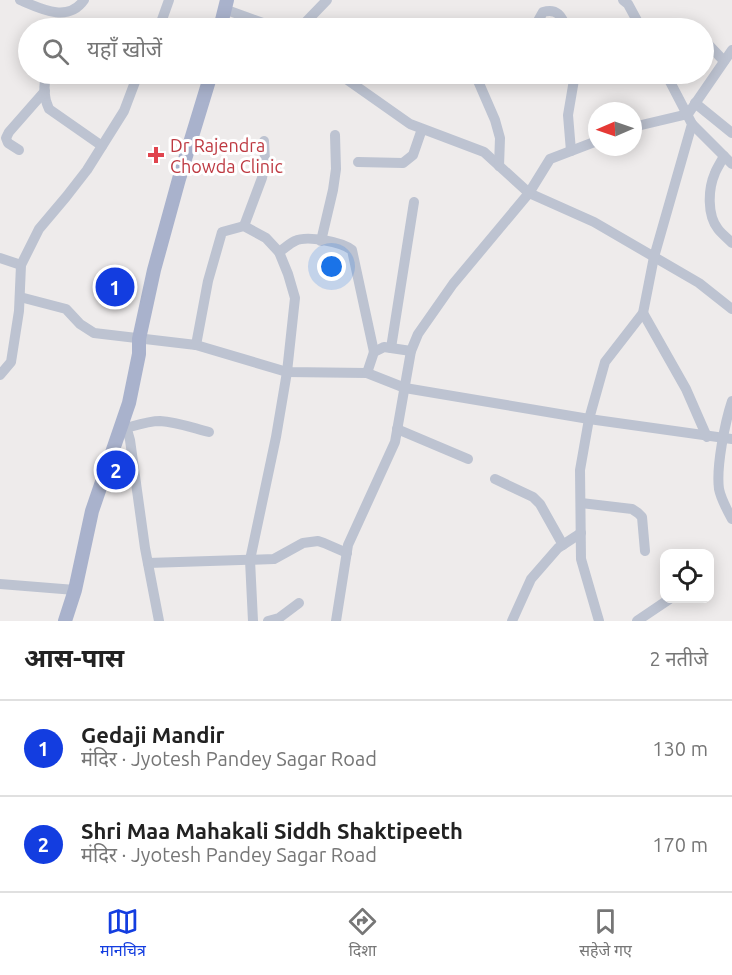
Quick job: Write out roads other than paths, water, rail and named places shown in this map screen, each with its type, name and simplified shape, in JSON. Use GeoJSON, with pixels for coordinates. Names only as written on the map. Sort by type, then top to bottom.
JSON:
{"type":"FeatureCollection","features":[{"type":"Feature","properties":{"kind":"main road"},"geometry":{"type":"LineString","coordinates":[[65,621],[75,590],[92,511],[125,423],[139,354],[139,339],[157,259],[208,84]]}},
{"type":"Feature","properties":{"kind":"street"},"geometry":{"type":"LineString","coordinates":[[20,0],[47,12],[66,13],[83,3],[84,0]]}},
{"type":"Feature","properties":{"kind":"street"},"geometry":{"type":"LineString","coordinates":[[163,18],[169,0]]}},
{"type":"Feature","properties":{"kind":"street"},"geometry":{"type":"LineString","coordinates":[[310,18],[327,0]]}},
{"type":"Feature","properties":{"kind":"street"},"geometry":{"type":"LineString","coordinates":[[623,0],[636,18]]}},
{"type":"Feature","properties":{"kind":"street"},"geometry":{"type":"LineString","coordinates":[[225,4],[255,18]]}},
{"type":"Feature","properties":{"kind":"street"},"geometry":{"type":"LineString","coordinates":[[540,18],[543,12],[550,10],[557,12],[562,18]]}},
{"type":"Feature","properties":{"kind":"street"},"geometry":{"type":"LineString","coordinates":[[714,50],[724,61]]}},
{"type":"Feature","properties":{"kind":"street"},"geometry":{"type":"LineString","coordinates":[[714,75],[732,50]]}},
{"type":"Feature","properties":{"kind":"street"},"geometry":{"type":"LineString","coordinates":[[45,84],[46,102],[49,109],[102,146]]}},
{"type":"Feature","properties":{"kind":"street"},"geometry":{"type":"LineString","coordinates":[[0,375],[11,362],[19,311],[21,265],[39,230],[73,188],[124,111],[134,84]]}},
{"type":"Feature","properties":{"kind":"street"},"geometry":{"type":"LineString","coordinates":[[353,84],[410,124],[484,152],[529,193],[594,222],[699,283],[732,309]]}},
{"type":"Feature","properties":{"kind":"street"},"geometry":{"type":"LineString","coordinates":[[479,84],[500,138],[499,166]]}},
{"type":"Feature","properties":{"kind":"street"},"geometry":{"type":"LineString","coordinates":[[571,151],[568,115],[573,84]]}},
{"type":"Feature","properties":{"kind":"street"},"geometry":{"type":"LineString","coordinates":[[671,84],[690,119],[728,160],[714,174],[710,209],[718,229],[732,243]]}},
{"type":"Feature","properties":{"kind":"street"},"geometry":{"type":"LineString","coordinates":[[599,621],[581,559],[580,470],[589,419],[605,362],[643,313],[654,257],[690,119],[695,103],[708,84]]}},
{"type":"Feature","properties":{"kind":"street"},"geometry":{"type":"LineString","coordinates":[[19,150],[8,143],[6,138],[45,91]]}},
{"type":"Feature","properties":{"kind":"street"},"geometry":{"type":"LineString","coordinates":[[695,103],[732,133]]}},
{"type":"Feature","properties":{"kind":"street"},"geometry":{"type":"LineString","coordinates":[[642,126],[690,119]]}},
{"type":"Feature","properties":{"kind":"street"},"geometry":{"type":"LineString","coordinates":[[358,162],[403,163],[413,154],[422,129]]}},
{"type":"Feature","properties":{"kind":"street"},"geometry":{"type":"LineString","coordinates":[[321,241],[336,169],[334,135]]}},
{"type":"Feature","properties":{"kind":"street"},"geometry":{"type":"LineString","coordinates":[[244,226],[262,178],[265,161],[264,141]]}},
{"type":"Feature","properties":{"kind":"street"},"geometry":{"type":"LineString","coordinates":[[336,621],[348,545],[395,442],[411,351],[418,334],[453,284],[529,193],[550,159],[588,144]]}},
{"type":"Feature","properties":{"kind":"street"},"geometry":{"type":"LineString","coordinates":[[391,348],[414,202]]}},
{"type":"Feature","properties":{"kind":"street"},"geometry":{"type":"LineString","coordinates":[[196,345],[208,281],[222,232],[244,226],[266,238],[279,252],[295,298],[287,372],[250,560],[253,621]]}},
{"type":"Feature","properties":{"kind":"street"},"geometry":{"type":"LineString","coordinates":[[279,252],[295,240],[305,239],[342,245],[352,250],[374,352],[367,373]]}},
{"type":"Feature","properties":{"kind":"street"},"geometry":{"type":"LineString","coordinates":[[0,258],[21,265]]}},
{"type":"Feature","properties":{"kind":"street"},"geometry":{"type":"LineString","coordinates":[[20,297],[66,309],[80,324],[94,333],[196,345],[287,372],[367,373],[405,388],[589,419],[728,439]]}},
{"type":"Feature","properties":{"kind":"street"},"geometry":{"type":"LineString","coordinates":[[643,313],[686,389],[707,437]]}},
{"type":"Feature","properties":{"kind":"street"},"geometry":{"type":"LineString","coordinates":[[374,352],[384,347],[411,351]]}},
{"type":"Feature","properties":{"kind":"street"},"geometry":{"type":"LineString","coordinates":[[732,401],[727,414],[728,439],[719,471],[720,490],[732,519]]}},
{"type":"Feature","properties":{"kind":"street"},"geometry":{"type":"LineString","coordinates":[[159,621],[130,440],[125,423],[160,421],[209,432]]}},
{"type":"Feature","properties":{"kind":"street"},"geometry":{"type":"LineString","coordinates":[[397,429],[468,459]]}},
{"type":"Feature","properties":{"kind":"street"},"geometry":{"type":"LineString","coordinates":[[495,479],[533,496],[563,544]]}},
{"type":"Feature","properties":{"kind":"street"},"geometry":{"type":"LineString","coordinates":[[580,503],[632,509],[638,513],[642,517],[645,551]]}},
{"type":"Feature","properties":{"kind":"street"},"geometry":{"type":"LineString","coordinates":[[508,621],[531,579],[558,548],[581,533]]}},
{"type":"Feature","properties":{"kind":"street"},"geometry":{"type":"LineString","coordinates":[[148,563],[273,559],[303,543],[318,541],[347,553]]}},
{"type":"Feature","properties":{"kind":"street"},"geometry":{"type":"LineString","coordinates":[[0,584],[75,590]]}},
{"type":"Feature","properties":{"kind":"street"},"geometry":{"type":"LineString","coordinates":[[268,621],[279,618],[299,603]]}},
{"type":"Feature","properties":{"kind":"street"},"geometry":{"type":"LineString","coordinates":[[637,621],[664,603]]}},
{"type":"Feature","properties":{"kind":"place","name":"Dr Rajendra Chowda Clinic"},"geometry":{"type":"Point","coordinates":[156,155]}},
{"type":"Feature","properties":{"kind":"place","name":"Gedaji Mandir"},"geometry":{"type":"Point","coordinates":[115,287]}},
{"type":"Feature","properties":{"kind":"place","name":"Shri Maa Mahakali Siddh Shaktipeeth"},"geometry":{"type":"Point","coordinates":[116,470]}}]}
